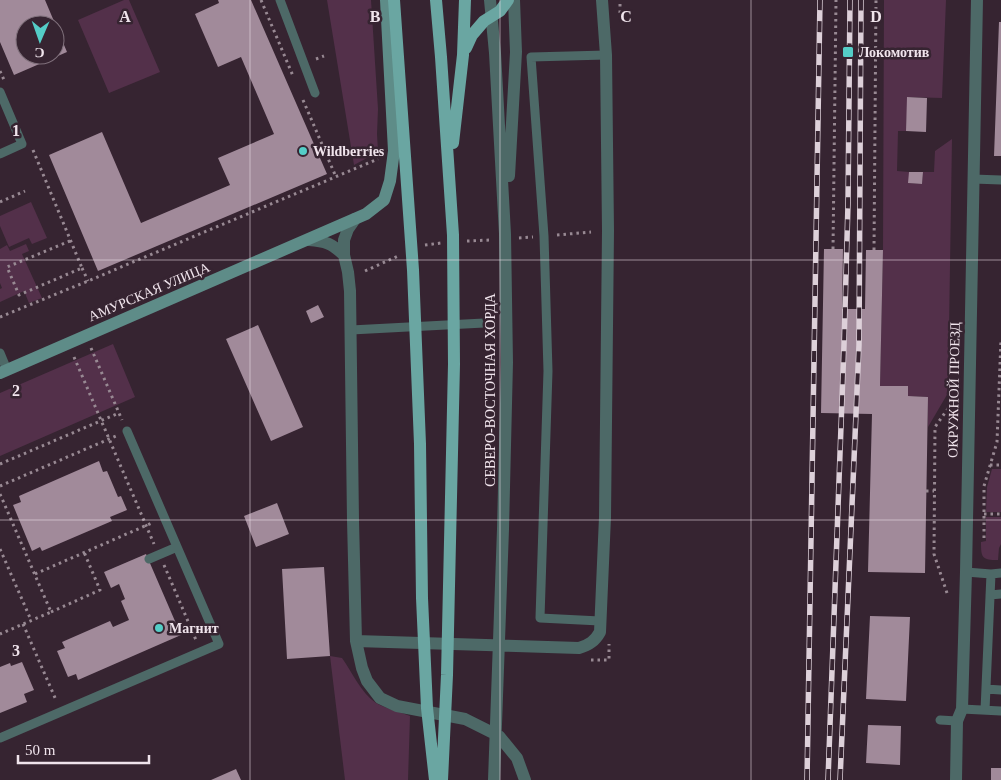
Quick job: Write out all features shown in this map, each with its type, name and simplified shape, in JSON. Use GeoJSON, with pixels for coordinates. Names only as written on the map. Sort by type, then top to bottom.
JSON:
{"type":"FeatureCollection","features":[{"type":"Feature","properties":{"kind":"main road"},"geometry":{"type":"LineString","coordinates":[[394,0],[413,270],[420,444],[422,598],[428,708],[435,780]]}},
{"type":"Feature","properties":{"kind":"main road"},"geometry":{"type":"LineString","coordinates":[[436,0],[453,235],[454,364],[442,780]]}},
{"type":"Feature","properties":{"kind":"main road"},"geometry":{"type":"LineString","coordinates":[[449,172],[463,55],[465,0]]}},
{"type":"Feature","properties":{"kind":"main road"},"geometry":{"type":"LineString","coordinates":[[463,55],[472,35],[484,22],[500,11],[508,0]]}},
{"type":"Feature","properties":{"kind":"street","name":"АМУРСКАЯ УЛИЦА"},"geometry":{"type":"LineString","coordinates":[[4,371],[309,240],[366,214],[384,200],[390,181],[394,151],[386,0]]}},
{"type":"Feature","properties":{"kind":"street","name":"СЕВЕРО-ВОСТОЧНАЯ ХОРДА"},"geometry":{"type":"LineString","coordinates":[[490,0],[495,53],[505,234],[507,362],[504,519],[494,780]]}},
{"type":"Feature","properties":{"kind":"street"},"geometry":{"type":"LineString","coordinates":[[505,234],[516,52],[514,0]]}},
{"type":"Feature","properties":{"kind":"street"},"geometry":{"type":"LineString","coordinates":[[356,640],[579,648],[587,646],[596,640],[600,632],[605,498],[608,231],[606,55],[602,0]]}},
{"type":"Feature","properties":{"kind":"street","name":"ОКРУЖНОЙ ПРОЕЗД"},"geometry":{"type":"LineString","coordinates":[[956,780],[966,572],[977,0]]}},
{"type":"Feature","properties":{"kind":"street"},"geometry":{"type":"LineString","coordinates":[[355,219],[348,229],[344,240],[344,255],[350,292],[356,640],[362,668],[367,681],[380,698],[397,706],[465,719],[499,736],[517,758],[525,780]]}},
{"type":"Feature","properties":{"kind":"street"},"geometry":{"type":"LineString","coordinates":[[309,240],[321,240],[333,245],[344,255]]}},
{"type":"Feature","properties":{"kind":"lane"},"geometry":{"type":"LineString","coordinates":[[280,0],[315,93]]}},
{"type":"Feature","properties":{"kind":"lane"},"geometry":{"type":"LineString","coordinates":[[600,621],[540,618],[548,371],[544,236],[531,57],[606,55]]}},
{"type":"Feature","properties":{"kind":"lane"},"geometry":{"type":"LineString","coordinates":[[0,92],[22,144],[0,154]]}},
{"type":"Feature","properties":{"kind":"lane"},"geometry":{"type":"LineString","coordinates":[[973,179],[1001,180]]}},
{"type":"Feature","properties":{"kind":"lane"},"geometry":{"type":"LineString","coordinates":[[351,330],[484,323]]}},
{"type":"Feature","properties":{"kind":"lane"},"geometry":{"type":"LineString","coordinates":[[0,353],[4,371]]}},
{"type":"Feature","properties":{"kind":"lane"},"geometry":{"type":"LineString","coordinates":[[0,738],[219,644],[127,431]]}},
{"type":"Feature","properties":{"kind":"lane"},"geometry":{"type":"LineString","coordinates":[[149,559],[177,547]]}},
{"type":"Feature","properties":{"kind":"lane"},"geometry":{"type":"LineString","coordinates":[[966,572],[1001,573]]}},
{"type":"Feature","properties":{"kind":"lane"},"geometry":{"type":"LineString","coordinates":[[985,710],[991,574]]}},
{"type":"Feature","properties":{"kind":"lane"},"geometry":{"type":"LineString","coordinates":[[990,595],[1001,594]]}},
{"type":"Feature","properties":{"kind":"lane"},"geometry":{"type":"LineString","coordinates":[[986,689],[1001,690]]}},
{"type":"Feature","properties":{"kind":"lane"},"geometry":{"type":"LineString","coordinates":[[940,720],[985,710],[1001,711]]}},
{"type":"Feature","properties":{"kind":"path"},"geometry":{"type":"LineString","coordinates":[[833,249],[836,0]]}},
{"type":"Feature","properties":{"kind":"path"},"geometry":{"type":"LineString","coordinates":[[874,250],[876,0]]}},
{"type":"Feature","properties":{"kind":"path"},"geometry":{"type":"LineString","coordinates":[[0,71],[4,80]]}},
{"type":"Feature","properties":{"kind":"path"},"geometry":{"type":"LineString","coordinates":[[30,142],[88,282]]}},
{"type":"Feature","properties":{"kind":"path"},"geometry":{"type":"LineString","coordinates":[[0,317],[88,282],[379,159]]}},
{"type":"Feature","properties":{"kind":"path"},"geometry":{"type":"LineString","coordinates":[[0,202],[25,190]]}},
{"type":"Feature","properties":{"kind":"path"},"geometry":{"type":"LineString","coordinates":[[70,240],[7,267],[19,295],[82,268]]}},
{"type":"Feature","properties":{"kind":"path"},"geometry":{"type":"LineString","coordinates":[[417,248],[425,244]]}},
{"type":"Feature","properties":{"kind":"path"},"geometry":{"type":"LineString","coordinates":[[365,271],[400,256]]}},
{"type":"Feature","properties":{"kind":"path"},"geometry":{"type":"LineString","coordinates":[[984,538],[984,486],[996,442],[1001,339]]}},
{"type":"Feature","properties":{"kind":"path"},"geometry":{"type":"LineString","coordinates":[[0,486],[127,431],[91,348]]}},
{"type":"Feature","properties":{"kind":"path"},"geometry":{"type":"LineString","coordinates":[[73,356],[196,640]]}},
{"type":"Feature","properties":{"kind":"path"},"geometry":{"type":"LineString","coordinates":[[947,593],[934,554],[935,427],[954,400]]}},
{"type":"Feature","properties":{"kind":"path"},"geometry":{"type":"LineString","coordinates":[[0,464],[119,413]]}},
{"type":"Feature","properties":{"kind":"path"},"geometry":{"type":"LineString","coordinates":[[990,465],[1001,466]]}},
{"type":"Feature","properties":{"kind":"path"},"geometry":{"type":"LineString","coordinates":[[926,491],[934,491]]}},
{"type":"Feature","properties":{"kind":"path"},"geometry":{"type":"LineString","coordinates":[[0,494],[51,612]]}},
{"type":"Feature","properties":{"kind":"path"},"geometry":{"type":"LineString","coordinates":[[984,514],[1001,514]]}},
{"type":"Feature","properties":{"kind":"path"},"geometry":{"type":"LineString","coordinates":[[35,574],[164,518]]}},
{"type":"Feature","properties":{"kind":"path"},"geometry":{"type":"LineString","coordinates":[[0,549],[31,620]]}},
{"type":"Feature","properties":{"kind":"path"},"geometry":{"type":"LineString","coordinates":[[0,634],[100,590],[84,552]]}},
{"type":"Feature","properties":{"kind":"path"},"geometry":{"type":"LineString","coordinates":[[23,624],[61,712]]}},
{"type":"Feature","properties":{"kind":"shaded area"},"geometry":{"type":"Polygon","coordinates":[[[124,0],[129,0],[160,72],[109,93],[78,20],[124,0]]]}},
{"type":"Feature","properties":{"kind":"shaded area"},"geometry":{"type":"Polygon","coordinates":[[[327,0],[371,0],[378,109],[378,151],[354,165],[327,0]]]}},
{"type":"Feature","properties":{"kind":"shaded area"},"geometry":{"type":"Polygon","coordinates":[[[884,0],[946,0],[942,98],[908,97],[906,131],[898,131],[897,171],[909,172],[909,183],[922,184],[923,172],[934,172],[935,151],[952,139],[948,393],[928,427],[928,397],[908,396],[908,386],[880,386],[883,250],[884,0]]]}},
{"type":"Feature","properties":{"kind":"shaded area"},"geometry":{"type":"Polygon","coordinates":[[[31,202],[47,238],[32,244],[29,238],[9,247],[0,226],[0,216],[31,202]]]}},
{"type":"Feature","properties":{"kind":"shaded area"},"geometry":{"type":"Polygon","coordinates":[[[26,244],[29,251],[22,254],[42,298],[29,303],[24,291],[0,302],[0,289],[2,288],[0,283],[0,249],[7,245],[10,251],[26,244]]]}},
{"type":"Feature","properties":{"kind":"shaded area"},"geometry":{"type":"Polygon","coordinates":[[[113,344],[135,397],[0,456],[0,393],[113,344]]]}},
{"type":"Feature","properties":{"kind":"shaded area"},"geometry":{"type":"Polygon","coordinates":[[[992,469],[1001,469],[1001,512],[986,512],[987,487],[992,469]]]}},
{"type":"Feature","properties":{"kind":"shaded area"},"geometry":{"type":"Polygon","coordinates":[[[986,517],[1001,517],[1001,544],[998,560],[986,559],[981,552],[981,542],[986,541],[986,517]]]}},
{"type":"Feature","properties":{"kind":"shaded area"},"geometry":{"type":"Polygon","coordinates":[[[330,656],[342,658],[361,688],[376,703],[410,716],[408,780],[345,780],[330,656]]]}},
{"type":"Feature","properties":{"kind":"building"},"geometry":{"type":"Polygon","coordinates":[[[0,0],[45,0],[51,15],[15,15],[15,65],[37,65],[14,75],[0,42],[0,0]]]}},
{"type":"Feature","properties":{"kind":"building"},"geometry":{"type":"Polygon","coordinates":[[[218,0],[251,0],[327,174],[98,271],[49,155],[102,132],[141,223],[230,185],[218,158],[274,134],[241,57],[218,67],[195,14],[219,3],[218,0]]]}},
{"type":"Feature","properties":{"kind":"building"},"geometry":{"type":"Polygon","coordinates":[[[999,22],[1001,22],[1001,156],[994,156],[999,22]]]}},
{"type":"Feature","properties":{"kind":"building"},"geometry":{"type":"Polygon","coordinates":[[[907,97],[927,98],[926,132],[906,131],[907,97]]]}},
{"type":"Feature","properties":{"kind":"building"},"geometry":{"type":"Polygon","coordinates":[[[909,172],[923,172],[922,184],[908,183],[909,172]]]}},
{"type":"Feature","properties":{"kind":"building"},"geometry":{"type":"Polygon","coordinates":[[[824,249],[843,249],[842,309],[865,309],[866,250],[883,250],[880,386],[908,386],[908,396],[928,397],[925,573],[868,572],[872,414],[821,413],[824,249]]]}},
{"type":"Feature","properties":{"kind":"building"},"geometry":{"type":"Polygon","coordinates":[[[318,305],[324,317],[311,323],[306,311],[318,305]]]}},
{"type":"Feature","properties":{"kind":"building"},"geometry":{"type":"Polygon","coordinates":[[[258,325],[303,427],[271,441],[226,339],[258,325]]]}},
{"type":"Feature","properties":{"kind":"building"},"geometry":{"type":"Polygon","coordinates":[[[99,461],[103,472],[107,471],[118,497],[121,496],[127,510],[110,517],[112,521],[42,551],[40,547],[32,551],[13,505],[21,502],[19,496],[99,461]]]}},
{"type":"Feature","properties":{"kind":"building"},"geometry":{"type":"Polygon","coordinates":[[[277,503],[289,534],[256,547],[244,516],[277,503]]]}},
{"type":"Feature","properties":{"kind":"building"},"geometry":{"type":"Polygon","coordinates":[[[146,554],[181,635],[78,680],[76,674],[68,677],[57,651],[65,648],[62,642],[110,621],[113,627],[129,620],[121,601],[125,599],[119,584],[111,588],[104,572],[146,554]]]}},
{"type":"Feature","properties":{"kind":"building"},"geometry":{"type":"Polygon","coordinates":[[[324,567],[330,656],[287,659],[282,569],[324,567]]]}},
{"type":"Feature","properties":{"kind":"building"},"geometry":{"type":"Polygon","coordinates":[[[870,616],[910,617],[906,701],[866,699],[870,616]]]}},
{"type":"Feature","properties":{"kind":"building"},"geometry":{"type":"Polygon","coordinates":[[[22,662],[34,690],[24,694],[27,702],[0,713],[0,667],[10,663],[11,666],[22,662]]]}},
{"type":"Feature","properties":{"kind":"building"},"geometry":{"type":"Polygon","coordinates":[[[868,725],[901,726],[900,765],[866,763],[868,725]]]}},
{"type":"Feature","properties":{"kind":"building"},"geometry":{"type":"Polygon","coordinates":[[[991,768],[1001,768],[1001,780],[991,780],[991,768]]]}},
{"type":"Feature","properties":{"kind":"building"},"geometry":{"type":"Polygon","coordinates":[[[236,769],[241,780],[211,780],[236,769]]]}},
{"type":"Feature","properties":{"kind":"railway"},"geometry":{"type":"LineString","coordinates":[[807,780],[820,0]]}},
{"type":"Feature","properties":{"kind":"railway"},"geometry":{"type":"LineString","coordinates":[[828,780],[848,204],[850,0]]}},
{"type":"Feature","properties":{"kind":"railway"},"geometry":{"type":"LineString","coordinates":[[840,780],[859,345],[861,0]]}},
{"type":"Feature","properties":{"kind":"place","name":"Локомотив"},"geometry":{"type":"Point","coordinates":[848,52]}},
{"type":"Feature","properties":{"kind":"place","name":"Wildberries"},"geometry":{"type":"Point","coordinates":[303,151]}},
{"type":"Feature","properties":{"kind":"place","name":"Магнит"},"geometry":{"type":"Point","coordinates":[159,628]}}]}
